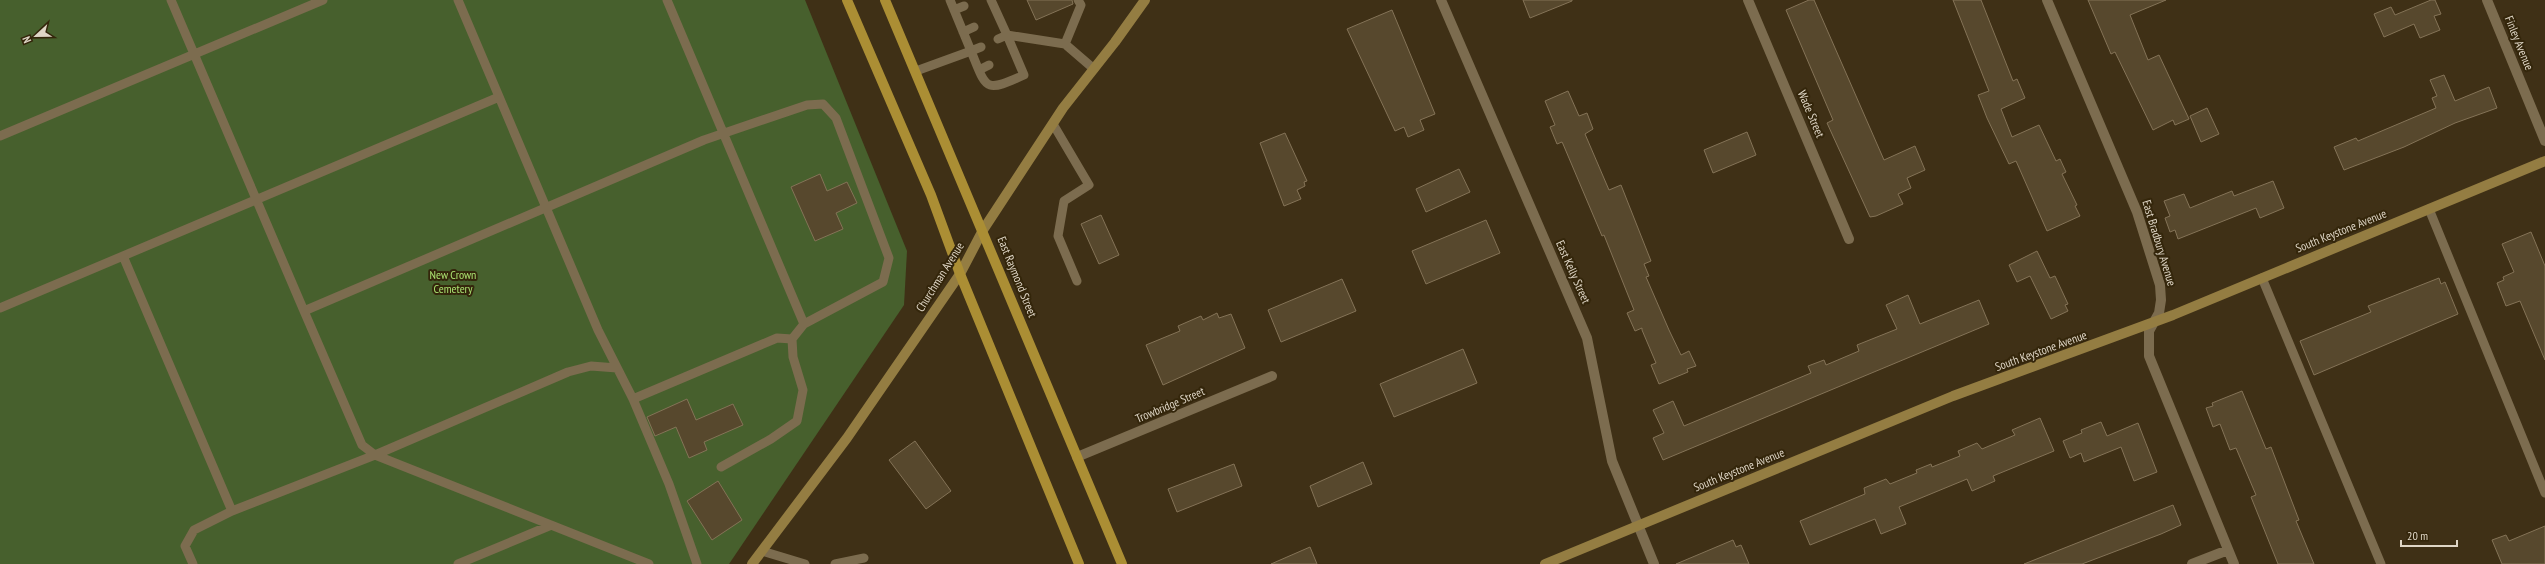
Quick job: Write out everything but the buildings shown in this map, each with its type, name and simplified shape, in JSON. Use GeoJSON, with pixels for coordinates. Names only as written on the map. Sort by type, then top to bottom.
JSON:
{"type":"FeatureCollection","features":[{"type":"Feature","properties":{"kind":"main road"},"geometry":{"type":"LineString","coordinates":[[846,0],[931,195],[960,274],[1079,564]]}},
{"type":"Feature","properties":{"kind":"main road","name":"East Raymond Street"},"geometry":{"type":"LineString","coordinates":[[885,0],[983,230],[1122,564]]}},
{"type":"Feature","properties":{"kind":"main road","name":"Churchman Avenue"},"geometry":{"type":"LineString","coordinates":[[752,564],[847,438],[960,274],[983,230],[1053,124],[1144,0]]}},
{"type":"Feature","properties":{"kind":"main road","name":"South Keystone Avenue"},"geometry":{"type":"LineString","coordinates":[[1545,564],[1953,396],[2155,322],[2545,161]]}},
{"type":"Feature","properties":{"kind":"street","name":"East Kelly Street"},"geometry":{"type":"LineString","coordinates":[[1441,0],[1587,338],[1598,385],[1608,447],[1654,564]]}},
{"type":"Feature","properties":{"kind":"street","name":"Wade Street"},"geometry":{"type":"LineString","coordinates":[[1748,0],[1849,238]]}},
{"type":"Feature","properties":{"kind":"street","name":"East Bradbury Avenue"},"geometry":{"type":"LineString","coordinates":[[2047,0],[2137,212],[2160,285],[2161,300],[2148,341],[2149,356],[2234,564]]}},
{"type":"Feature","properties":{"kind":"street","name":"Finley Avenue"},"geometry":{"type":"LineString","coordinates":[[2487,0],[2545,141]]}},
{"type":"Feature","properties":{"kind":"street","name":"Trowbridge Street"},"geometry":{"type":"LineString","coordinates":[[1077,457],[1272,376]]}},
{"type":"Feature","properties":{"kind":"street"},"geometry":{"type":"LineString","coordinates":[[2192,564],[2228,550]]}},
{"type":"Feature","properties":{"kind":"lane"},"geometry":{"type":"LineString","coordinates":[[171,0],[362,445],[375,455],[550,526],[649,564]]}},
{"type":"Feature","properties":{"kind":"lane"},"geometry":{"type":"LineString","coordinates":[[0,136],[323,0]]}},
{"type":"Feature","properties":{"kind":"lane"},"geometry":{"type":"LineString","coordinates":[[458,0],[598,330],[633,399],[669,484],[697,564]]}},
{"type":"Feature","properties":{"kind":"lane"},"geometry":{"type":"LineString","coordinates":[[667,0],[804,324]]}},
{"type":"Feature","properties":{"kind":"lane"},"geometry":{"type":"LineString","coordinates":[[950,0],[979,70],[986,83],[998,87],[1024,75],[1011,56],[995,18],[991,0]]}},
{"type":"Feature","properties":{"kind":"lane"},"geometry":{"type":"LineString","coordinates":[[1066,44],[1080,5],[1078,0]]}},
{"type":"Feature","properties":{"kind":"lane"},"geometry":{"type":"LineString","coordinates":[[954,10],[964,6]]}},
{"type":"Feature","properties":{"kind":"lane"},"geometry":{"type":"LineString","coordinates":[[963,32],[974,27]]}},
{"type":"Feature","properties":{"kind":"lane"},"geometry":{"type":"LineString","coordinates":[[1003,37],[1066,44],[1094,69]]}},
{"type":"Feature","properties":{"kind":"lane"},"geometry":{"type":"LineString","coordinates":[[916,71],[981,47]]}},
{"type":"Feature","properties":{"kind":"lane"},"geometry":{"type":"LineString","coordinates":[[979,70],[989,65]]}},
{"type":"Feature","properties":{"kind":"lane"},"geometry":{"type":"LineString","coordinates":[[0,308],[499,97]]}},
{"type":"Feature","properties":{"kind":"lane"},"geometry":{"type":"LineString","coordinates":[[304,311],[704,140],[724,135],[807,106],[823,104],[836,118],[889,258],[884,282],[804,324],[792,339],[793,357],[803,390],[797,421],[771,439],[721,467]]}},
{"type":"Feature","properties":{"kind":"lane"},"geometry":{"type":"LineString","coordinates":[[1053,124],[1089,184],[1064,201],[1058,236],[1077,281]]}},
{"type":"Feature","properties":{"kind":"lane"},"geometry":{"type":"LineString","coordinates":[[2429,209],[2545,494]]}},
{"type":"Feature","properties":{"kind":"lane"},"geometry":{"type":"LineString","coordinates":[[123,256],[232,511]]}},
{"type":"Feature","properties":{"kind":"lane"},"geometry":{"type":"LineString","coordinates":[[2262,278],[2381,564]]}},
{"type":"Feature","properties":{"kind":"lane"},"geometry":{"type":"LineString","coordinates":[[633,399],[777,338],[792,339]]}},
{"type":"Feature","properties":{"kind":"lane"},"geometry":{"type":"LineString","coordinates":[[193,564],[185,546],[194,530],[232,511],[375,455],[568,372],[591,366],[617,368]]}},
{"type":"Feature","properties":{"kind":"lane"},"geometry":{"type":"LineString","coordinates":[[458,564],[550,526]]}},
{"type":"Feature","properties":{"kind":"lane"},"geometry":{"type":"LineString","coordinates":[[762,551],[805,564]]}},
{"type":"Feature","properties":{"kind":"lane"},"geometry":{"type":"LineString","coordinates":[[835,564],[864,558]]}},
{"type":"Feature","properties":{"kind":"green space","name":"New Crown Cemetery"},"geometry":{"type":"Polygon","coordinates":[[[0,0],[805,0],[907,251],[904,305],[729,564],[0,564],[0,0]]]}}]}
